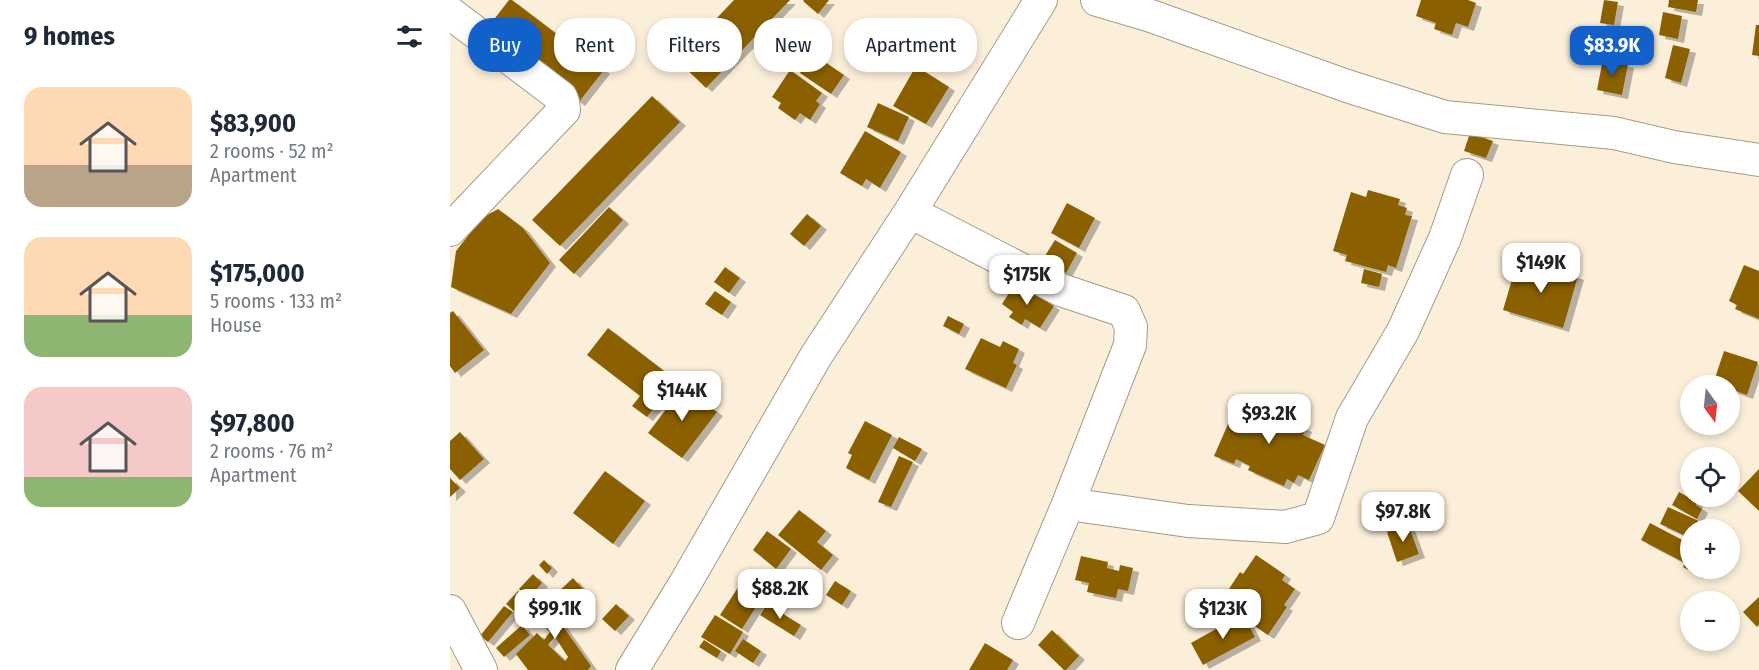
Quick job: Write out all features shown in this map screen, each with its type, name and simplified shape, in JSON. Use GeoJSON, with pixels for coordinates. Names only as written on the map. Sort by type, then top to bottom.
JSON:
{"type":"FeatureCollection","features":[{"type":"Feature","properties":{"kind":"street"},"geometry":{"type":"LineString","coordinates":[[632,670],[686,582],[816,356],[910,212],[1041,0]]}},
{"type":"Feature","properties":{"kind":"street"},"geometry":{"type":"LineString","coordinates":[[1097,0],[1151,15],[1347,86],[1445,117],[1614,133],[1674,147],[1759,160]]}},
{"type":"Feature","properties":{"kind":"street"},"geometry":{"type":"LineString","coordinates":[[450,13],[561,97],[564,110],[450,230]]}},
{"type":"Feature","properties":{"kind":"street"},"geometry":{"type":"LineString","coordinates":[[1068,504],[1188,521],[1274,527],[1285,527],[1318,518],[1352,418],[1403,331],[1445,238],[1467,175]]}},
{"type":"Feature","properties":{"kind":"street"},"geometry":{"type":"LineString","coordinates":[[910,212],[1061,290],[1124,311],[1131,327],[1130,345],[1068,504],[1018,623]]}},
{"type":"Feature","properties":{"kind":"street"},"geometry":{"type":"LineString","coordinates":[[450,611],[481,670]]}},
{"type":"Feature","properties":{"kind":"building"},"geometry":{"type":"Polygon","coordinates":[[[509,0],[512,0],[536,18],[495,18],[509,0]]]}},
{"type":"Feature","properties":{"kind":"building"},"geometry":{"type":"Polygon","coordinates":[[[734,0],[790,0],[773,18],[754,18],[754,38],[742,50],[742,18],[717,18],[734,0]]]}},
{"type":"Feature","properties":{"kind":"building"},"geometry":{"type":"Polygon","coordinates":[[[804,0],[829,0],[818,14],[804,0]]]}},
{"type":"Feature","properties":{"kind":"building"},"geometry":{"type":"Polygon","coordinates":[[[1421,0],[1468,0],[1476,3],[1468,27],[1456,23],[1452,35],[1434,29],[1436,23],[1416,16],[1421,0]]]}},
{"type":"Feature","properties":{"kind":"building"},"geometry":{"type":"Polygon","coordinates":[[[1604,0],[1618,2],[1614,25],[1600,23],[1604,0]]]}},
{"type":"Feature","properties":{"kind":"building"},"geometry":{"type":"Polygon","coordinates":[[[1669,0],[1698,0],[1696,12],[1668,7],[1669,0]]]}},
{"type":"Feature","properties":{"kind":"building"},"geometry":{"type":"Polygon","coordinates":[[[1663,12],[1682,16],[1678,39],[1659,35],[1663,12]]]}},
{"type":"Feature","properties":{"kind":"building"},"geometry":{"type":"Polygon","coordinates":[[[542,23],[554,32],[554,72],[602,72],[579,102],[539,72],[542,72],[542,23]]]}},
{"type":"Feature","properties":{"kind":"building"},"geometry":{"type":"Polygon","coordinates":[[[1756,25],[1759,25],[1759,56],[1752,55],[1756,25]]]}},
{"type":"Feature","properties":{"kind":"building"},"geometry":{"type":"Polygon","coordinates":[[[1673,45],[1690,49],[1681,83],[1665,78],[1673,45]]]}},
{"type":"Feature","properties":{"kind":"building"},"geometry":{"type":"Polygon","coordinates":[[[1603,59],[1628,64],[1622,95],[1597,90],[1603,59]]]}},
{"type":"Feature","properties":{"kind":"building"},"geometry":{"type":"Polygon","coordinates":[[[832,67],[844,75],[831,94],[800,73],[832,72],[832,67]]]}},
{"type":"Feature","properties":{"kind":"building"},"geometry":{"type":"Polygon","coordinates":[[[689,72],[721,72],[706,88],[689,72]]]}},
{"type":"Feature","properties":{"kind":"building"},"geometry":{"type":"Polygon","coordinates":[[[789,72],[793,72],[822,93],[816,101],[820,104],[810,120],[800,113],[795,120],[778,108],[781,103],[772,97],[789,72]]]}},
{"type":"Feature","properties":{"kind":"building"},"geometry":{"type":"Polygon","coordinates":[[[913,72],[925,72],[949,87],[926,124],[893,106],[913,72]]]}},
{"type":"Feature","properties":{"kind":"building"},"geometry":{"type":"Polygon","coordinates":[[[652,96],[680,122],[560,246],[532,220],[652,96]]]}},
{"type":"Feature","properties":{"kind":"building"},"geometry":{"type":"Polygon","coordinates":[[[878,103],[909,117],[898,141],[867,127],[878,103]]]}},
{"type":"Feature","properties":{"kind":"building"},"geometry":{"type":"Polygon","coordinates":[[[865,131],[901,152],[880,188],[866,179],[862,186],[840,173],[865,131]]]}},
{"type":"Feature","properties":{"kind":"building"},"geometry":{"type":"Polygon","coordinates":[[[1470,133],[1493,141],[1486,158],[1464,151],[1470,133]]]}},
{"type":"Feature","properties":{"kind":"building"},"geometry":{"type":"Polygon","coordinates":[[[1368,190],[1400,199],[1398,205],[1407,208],[1405,215],[1412,216],[1396,268],[1388,265],[1386,272],[1345,261],[1347,255],[1333,251],[1351,192],[1366,197],[1368,190]]]}},
{"type":"Feature","properties":{"kind":"building"},"geometry":{"type":"Polygon","coordinates":[[[1067,203],[1095,218],[1079,248],[1051,233],[1067,203]]]}},
{"type":"Feature","properties":{"kind":"building"},"geometry":{"type":"Polygon","coordinates":[[[609,207],[623,220],[574,274],[559,260],[609,207]]]}},
{"type":"Feature","properties":{"kind":"building"},"geometry":{"type":"Polygon","coordinates":[[[498,209],[523,228],[550,263],[511,314],[451,287],[456,251],[482,218],[498,209]]]}},
{"type":"Feature","properties":{"kind":"building"},"geometry":{"type":"Polygon","coordinates":[[[807,214],[821,226],[804,246],[790,234],[807,214]]]}},
{"type":"Feature","properties":{"kind":"building"},"geometry":{"type":"Polygon","coordinates":[[[1055,240],[1077,253],[1066,273],[1043,259],[1055,240]]]}},
{"type":"Feature","properties":{"kind":"building"},"geometry":{"type":"Polygon","coordinates":[[[1523,260],[1578,276],[1563,328],[1503,310],[1516,266],[1520,267],[1523,260]]]}},
{"type":"Feature","properties":{"kind":"building"},"geometry":{"type":"Polygon","coordinates":[[[1744,265],[1759,271],[1759,319],[1735,309],[1737,305],[1729,301],[1744,265]]]}},
{"type":"Feature","properties":{"kind":"building"},"geometry":{"type":"Polygon","coordinates":[[[725,267],[740,278],[729,293],[714,282],[725,267]]]}},
{"type":"Feature","properties":{"kind":"building"},"geometry":{"type":"Polygon","coordinates":[[[1364,269],[1382,274],[1379,287],[1361,283],[1364,269]]]}},
{"type":"Feature","properties":{"kind":"building"},"geometry":{"type":"Polygon","coordinates":[[[1016,282],[1054,306],[1040,328],[1025,319],[1022,325],[1009,317],[1013,312],[1002,304],[1016,282]]]}},
{"type":"Feature","properties":{"kind":"building"},"geometry":{"type":"Polygon","coordinates":[[[715,291],[731,302],[722,315],[705,304],[715,291]]]}},
{"type":"Feature","properties":{"kind":"building"},"geometry":{"type":"Polygon","coordinates":[[[453,311],[484,350],[455,373],[450,366],[450,313],[453,311]]]}},
{"type":"Feature","properties":{"kind":"building"},"geometry":{"type":"Polygon","coordinates":[[[948,316],[964,324],[959,334],[943,326],[948,316]]]}},
{"type":"Feature","properties":{"kind":"building"},"geometry":{"type":"Polygon","coordinates":[[[608,328],[664,371],[662,375],[673,384],[647,417],[632,406],[640,396],[587,355],[608,328]]]}},
{"type":"Feature","properties":{"kind":"building"},"geometry":{"type":"Polygon","coordinates":[[[981,338],[1000,347],[1003,341],[1019,349],[1013,363],[1017,365],[1006,388],[965,369],[981,338]]]}},
{"type":"Feature","properties":{"kind":"building"},"geometry":{"type":"Polygon","coordinates":[[[1724,351],[1758,362],[1747,395],[1740,393],[1740,375],[1716,375],[1724,351]]]}},
{"type":"Feature","properties":{"kind":"building"},"geometry":{"type":"Polygon","coordinates":[[[683,387],[717,412],[682,458],[648,433],[683,387]]]}},
{"type":"Feature","properties":{"kind":"building"},"geometry":{"type":"Polygon","coordinates":[[[1239,399],[1306,428],[1303,435],[1325,445],[1309,480],[1298,475],[1294,483],[1287,479],[1284,486],[1248,470],[1250,466],[1236,459],[1234,464],[1214,456],[1239,399]]]}},
{"type":"Feature","properties":{"kind":"building"},"geometry":{"type":"Polygon","coordinates":[[[865,421],[892,435],[869,480],[846,468],[852,455],[848,453],[865,421]]]}},
{"type":"Feature","properties":{"kind":"building"},"geometry":{"type":"Polygon","coordinates":[[[460,432],[484,459],[460,480],[450,469],[450,441],[460,432]]]}},
{"type":"Feature","properties":{"kind":"building"},"geometry":{"type":"Polygon","coordinates":[[[899,437],[922,449],[915,461],[893,448],[899,437]]]}},
{"type":"Feature","properties":{"kind":"building"},"geometry":{"type":"Polygon","coordinates":[[[899,456],[913,462],[891,507],[878,502],[899,456]]]}},
{"type":"Feature","properties":{"kind":"building"},"geometry":{"type":"Polygon","coordinates":[[[1759,469],[1759,511],[1740,493],[1740,489],[1759,469]]]}},
{"type":"Feature","properties":{"kind":"building"},"geometry":{"type":"Polygon","coordinates":[[[605,471],[645,501],[613,544],[573,513],[605,471]]]}},
{"type":"Feature","properties":{"kind":"building"},"geometry":{"type":"Polygon","coordinates":[[[450,478],[460,488],[450,497],[450,478]]]}},
{"type":"Feature","properties":{"kind":"building"},"geometry":{"type":"Polygon","coordinates":[[[1679,492],[1680,507],[1702,509],[1697,519],[1672,505],[1679,492]]]}},
{"type":"Feature","properties":{"kind":"building"},"geometry":{"type":"Polygon","coordinates":[[[1668,507],[1695,519],[1680,519],[1680,533],[1660,524],[1668,507]]]}},
{"type":"Feature","properties":{"kind":"building"},"geometry":{"type":"Polygon","coordinates":[[[799,510],[826,531],[817,542],[833,555],[821,570],[778,535],[799,510]]]}},
{"type":"Feature","properties":{"kind":"building"},"geometry":{"type":"Polygon","coordinates":[[[1650,523],[1680,539],[1680,560],[1641,540],[1650,523]]]}},
{"type":"Feature","properties":{"kind":"building"},"geometry":{"type":"Polygon","coordinates":[[[1408,524],[1419,554],[1397,562],[1387,532],[1408,524]]]}},
{"type":"Feature","properties":{"kind":"building"},"geometry":{"type":"Polygon","coordinates":[[[767,531],[791,549],[776,569],[753,550],[767,531]]]}},
{"type":"Feature","properties":{"kind":"building"},"geometry":{"type":"Polygon","coordinates":[[[1256,555],[1285,575],[1282,580],[1295,589],[1284,605],[1287,607],[1268,635],[1253,625],[1257,618],[1244,610],[1247,605],[1227,592],[1240,572],[1243,574],[1256,555]]]}},
{"type":"Feature","properties":{"kind":"building"},"geometry":{"type":"Polygon","coordinates":[[[1081,556],[1108,562],[1107,568],[1119,571],[1120,565],[1133,568],[1128,591],[1118,589],[1116,598],[1087,592],[1089,583],[1075,580],[1081,556]]]}},
{"type":"Feature","properties":{"kind":"building"},"geometry":{"type":"Polygon","coordinates":[[[544,560],[552,568],[547,574],[539,565],[544,560]]]}},
{"type":"Feature","properties":{"kind":"building"},"geometry":{"type":"Polygon","coordinates":[[[533,574],[542,583],[529,598],[519,589],[533,574]]]}},
{"type":"Feature","properties":{"kind":"building"},"geometry":{"type":"Polygon","coordinates":[[[573,578],[583,589],[555,615],[591,666],[588,670],[528,670],[516,654],[537,633],[544,640],[550,632],[545,627],[554,618],[543,606],[573,578]],[[555,637],[548,645],[565,661],[568,657],[555,637]]]}},
{"type":"Feature","properties":{"kind":"building"},"geometry":{"type":"Polygon","coordinates":[[[835,581],[851,591],[842,605],[826,595],[835,581]]]}},
{"type":"Feature","properties":{"kind":"building"},"geometry":{"type":"Polygon","coordinates":[[[739,586],[761,599],[742,629],[720,615],[739,586]]]}},
{"type":"Feature","properties":{"kind":"building"},"geometry":{"type":"Polygon","coordinates":[[[518,591],[527,599],[515,612],[506,604],[518,591]]]}},
{"type":"Feature","properties":{"kind":"building"},"geometry":{"type":"Polygon","coordinates":[[[1759,597],[1759,624],[1757,627],[1743,612],[1759,597]]]}},
{"type":"Feature","properties":{"kind":"building"},"geometry":{"type":"Polygon","coordinates":[[[616,604],[629,616],[615,631],[602,619],[616,604]]]}},
{"type":"Feature","properties":{"kind":"building"},"geometry":{"type":"Polygon","coordinates":[[[767,604],[801,625],[794,636],[760,615],[767,604]]]}},
{"type":"Feature","properties":{"kind":"building"},"geometry":{"type":"Polygon","coordinates":[[[504,606],[513,612],[488,642],[480,636],[504,606]]]}},
{"type":"Feature","properties":{"kind":"building"},"geometry":{"type":"Polygon","coordinates":[[[1243,614],[1255,637],[1203,665],[1191,643],[1243,614]]]}},
{"type":"Feature","properties":{"kind":"building"},"geometry":{"type":"Polygon","coordinates":[[[715,615],[743,632],[730,654],[701,637],[715,615]]]}},
{"type":"Feature","properties":{"kind":"building"},"geometry":{"type":"Polygon","coordinates":[[[522,625],[530,635],[504,657],[496,648],[522,625]]]}},
{"type":"Feature","properties":{"kind":"building"},"geometry":{"type":"Polygon","coordinates":[[[1052,630],[1079,656],[1066,670],[1038,645],[1052,630]]]}},
{"type":"Feature","properties":{"kind":"building"},"geometry":{"type":"Polygon","coordinates":[[[743,639],[761,651],[753,663],[735,651],[743,639]]]}},
{"type":"Feature","properties":{"kind":"building"},"geometry":{"type":"Polygon","coordinates":[[[704,640],[721,651],[717,658],[699,647],[704,640]]]}},
{"type":"Feature","properties":{"kind":"building"},"geometry":{"type":"Polygon","coordinates":[[[985,643],[1013,660],[1007,670],[969,670],[985,643]]]}}]}
